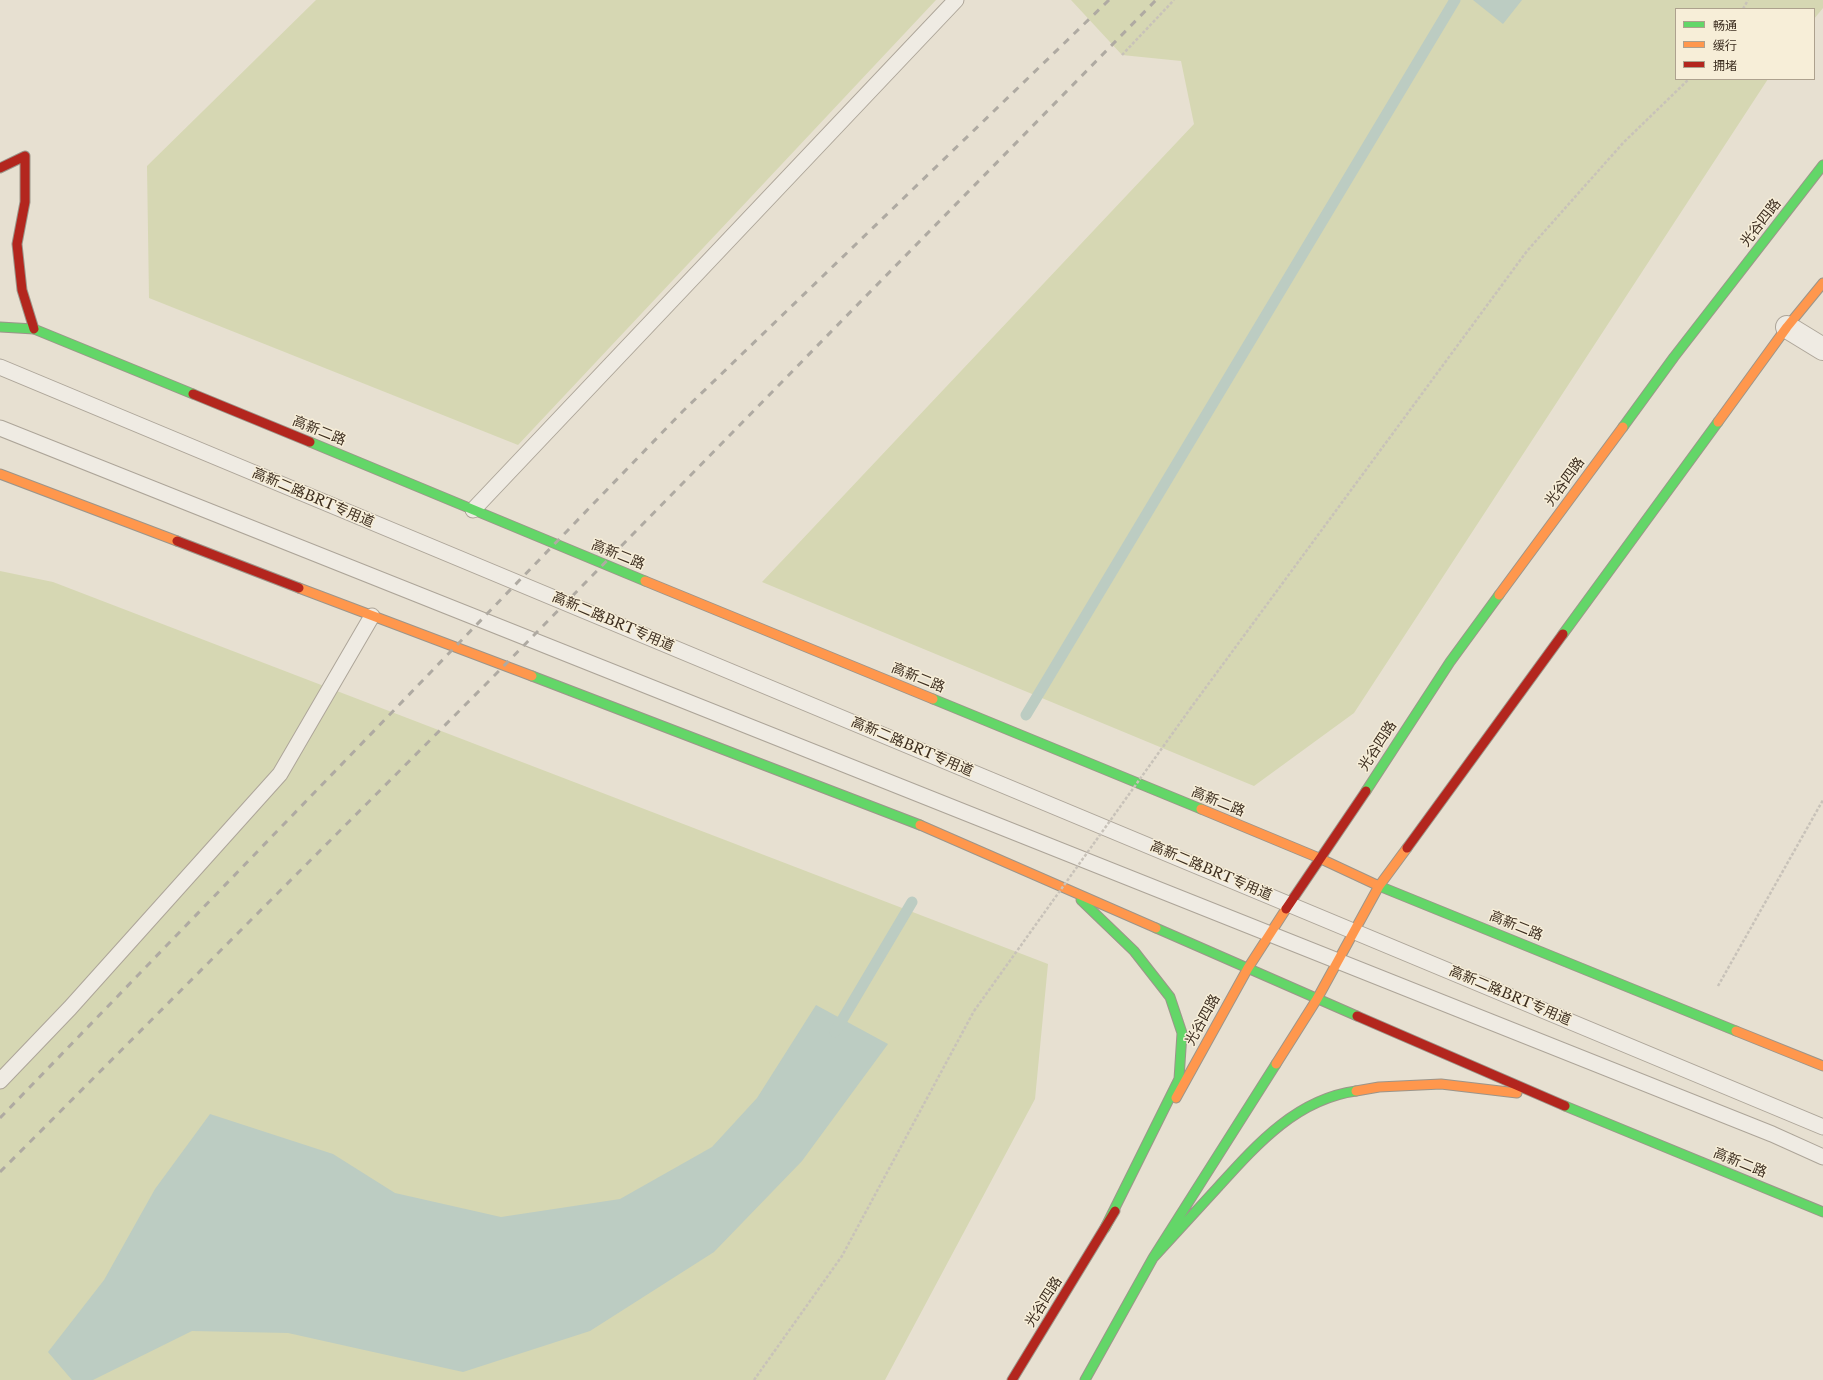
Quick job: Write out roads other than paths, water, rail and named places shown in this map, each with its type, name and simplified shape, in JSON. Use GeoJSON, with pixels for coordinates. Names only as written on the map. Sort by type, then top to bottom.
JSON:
{"type":"FeatureCollection","features":[{"type":"Feature","properties":{"kind":"main road"},"geometry":{"type":"LineString","coordinates":[[0,168],[25,156],[25,202],[16,244],[22,290],[34,329]]}},
{"type":"Feature","properties":{"kind":"main road","name":"光谷四路"},"geometry":{"type":"LineString","coordinates":[[1012,1380],[1105,1228],[1248,968],[1319,858],[1332,842],[1450,662],[1674,357],[1823,165]]}},
{"type":"Feature","properties":{"kind":"main road"},"geometry":{"type":"LineString","coordinates":[[1085,1380],[1154,1258],[1317,999],[1379,886],[1787,327],[1823,283]]}},
{"type":"Feature","properties":{"kind":"main road"},"geometry":{"type":"LineString","coordinates":[[7,318],[34,329]]}},
{"type":"Feature","properties":{"kind":"main road","name":"高新二路"},"geometry":{"type":"LineString","coordinates":[[0,327],[34,329],[1319,858],[1379,886],[1823,1066]]}},
{"type":"Feature","properties":{"kind":"main road","name":"高新二路"},"geometry":{"type":"LineString","coordinates":[[0,474],[900,816],[1538,1095],[1823,1212]]}},
{"type":"Feature","properties":{"kind":"main road"},"geometry":{"type":"LineString","coordinates":[[1072,891],[1134,951],[1170,997],[1182,1033],[1179,1078],[1105,1228]]}},
{"type":"Feature","properties":{"kind":"main road"},"geometry":{"type":"LineString","coordinates":[[1154,1258],[1260,1141],[1300,1110],[1339,1092],[1379,1087],[1441,1084],[1538,1095]]}},
{"type":"Feature","properties":{"kind":"street"},"geometry":{"type":"LineString","coordinates":[[1787,327],[1823,349]]}},
{"type":"Feature","properties":{"kind":"lane"},"geometry":{"type":"LineString","coordinates":[[474,510],[956,0]]}},
{"type":"Feature","properties":{"kind":"lane","name":"高新二路BRT专用道"},"geometry":{"type":"LineString","coordinates":[[0,367],[1823,1127]]}},
{"type":"Feature","properties":{"kind":"lane"},"geometry":{"type":"LineString","coordinates":[[0,428],[1772,1134],[1823,1158]]}},
{"type":"Feature","properties":{"kind":"lane"},"geometry":{"type":"LineString","coordinates":[[0,1081],[70,1008],[280,774],[372,616]]}},
{"type":"Feature","properties":{"kind":"waterway"},"geometry":{"type":"LineString","coordinates":[[1026,715],[1455,0]]}},
{"type":"Feature","properties":{"kind":"waterway"},"geometry":{"type":"LineString","coordinates":[[835,1032],[912,902]]}},
{"type":"Feature","properties":{"kind":"railway"},"geometry":{"type":"LineString","coordinates":[[0,1118],[683,411],[1109,0]]}},
{"type":"Feature","properties":{"kind":"railway"},"geometry":{"type":"LineString","coordinates":[[0,1172],[490,680],[1156,0]]}}]}
